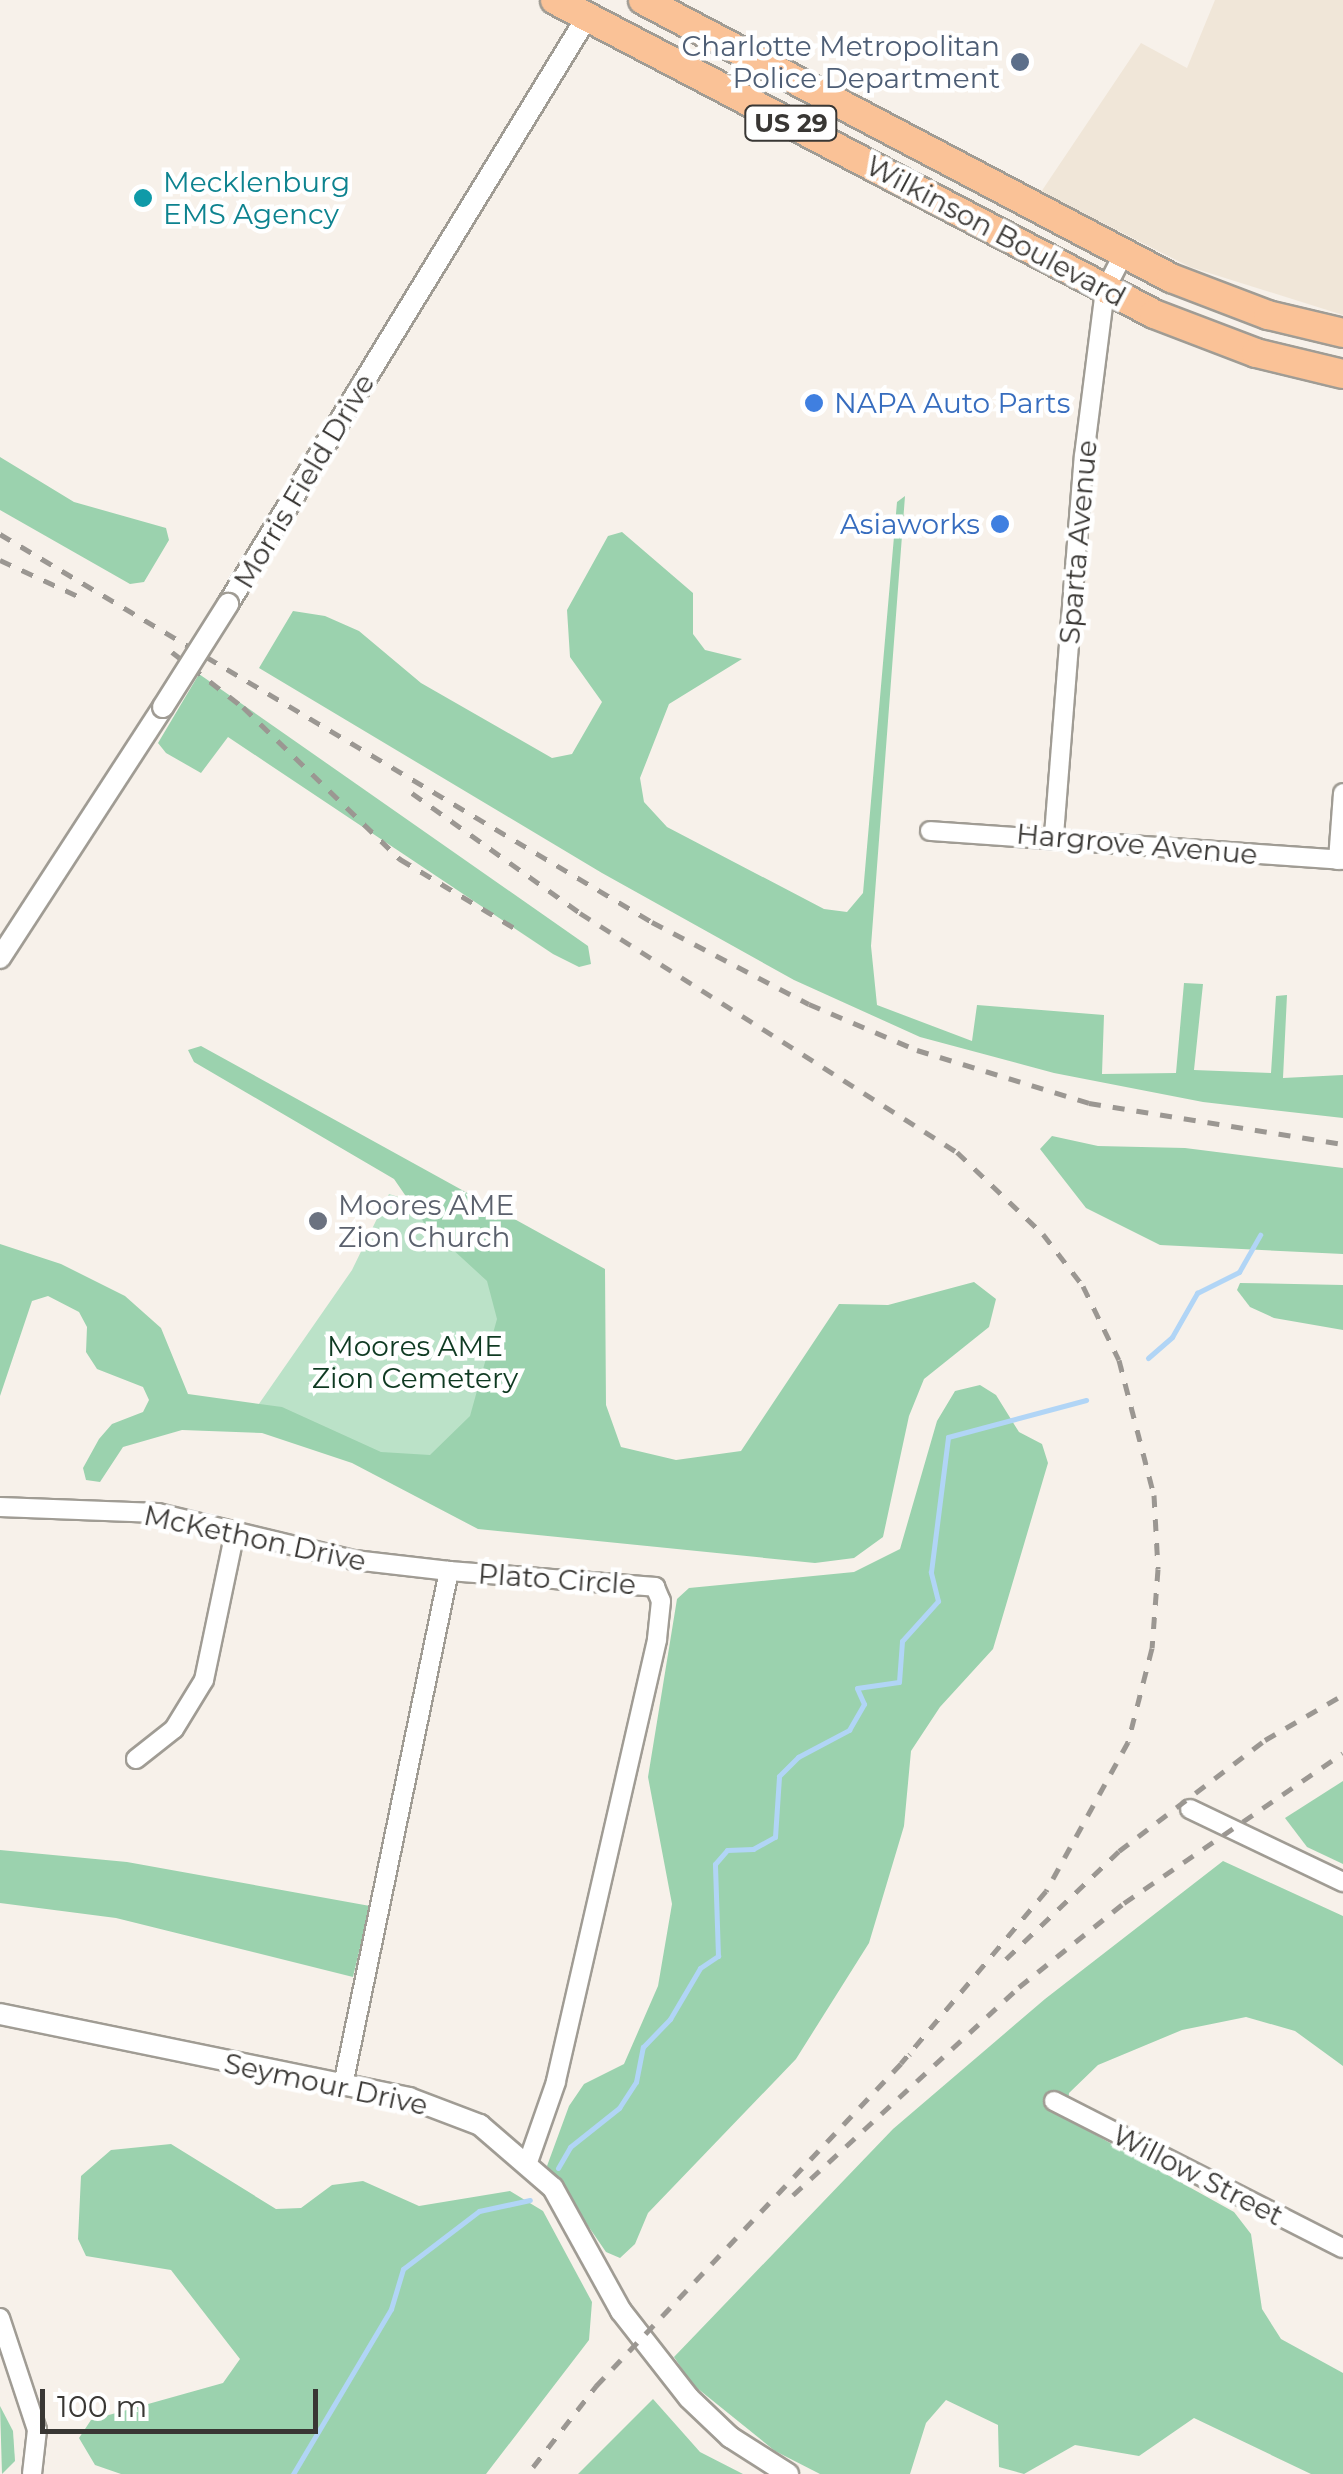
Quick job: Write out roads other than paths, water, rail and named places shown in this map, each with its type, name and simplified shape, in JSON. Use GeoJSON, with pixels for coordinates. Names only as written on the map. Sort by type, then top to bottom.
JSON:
{"type":"FeatureCollection","features":[{"type":"Feature","properties":{"kind":"main road","name":"Wilkinson Boulevard"},"geometry":{"type":"LineString","coordinates":[[555,0],[594,8],[1104,290],[1204,336],[1343,374]]}},
{"type":"Feature","properties":{"kind":"main road","name":"Wilkinson Boulevard"},"geometry":{"type":"LineString","coordinates":[[643,0],[1124,254],[1219,298],[1343,333]]}},
{"type":"Feature","properties":{"kind":"street","name":"Morris Field Drive"},"geometry":{"type":"LineString","coordinates":[[0,958],[228,604],[594,8]]}},
{"type":"Feature","properties":{"kind":"street","name":"Sparta Avenue"},"geometry":{"type":"LineString","coordinates":[[1054,836],[1104,290],[1124,254]]}},
{"type":"Feature","properties":{"kind":"street"},"geometry":{"type":"LineString","coordinates":[[1340,860],[1343,793]]}},
{"type":"Feature","properties":{"kind":"street","name":"Hargrove Avenue"},"geometry":{"type":"LineString","coordinates":[[930,831],[1054,836],[1340,860]]}},
{"type":"Feature","properties":{"kind":"street","name":"McKethon Drive"},"geometry":{"type":"LineString","coordinates":[[0,1507],[158,1513],[354,1560],[449,1572]]}},
{"type":"Feature","properties":{"kind":"street"},"geometry":{"type":"LineString","coordinates":[[136,1758],[174,1729],[204,1680],[235,1531]]}},
{"type":"Feature","properties":{"kind":"street","name":"Plato Circle"},"geometry":{"type":"LineString","coordinates":[[343,2085],[449,1572],[647,1584],[659,1590],[662,1601],[556,2082],[528,2162]]}},
{"type":"Feature","properties":{"kind":"street"},"geometry":{"type":"LineString","coordinates":[[1190,1808],[1343,1882]]}},
{"type":"Feature","properties":{"kind":"street","name":"Seymour Drive"},"geometry":{"type":"LineString","coordinates":[[0,2014],[343,2085],[463,2117],[528,2162],[553,2188],[621,2311],[667,2374],[730,2437],[788,2474]]}},
{"type":"Feature","properties":{"kind":"street","name":"Willow Street"},"geometry":{"type":"LineString","coordinates":[[1054,2101],[1343,2248]]}},
{"type":"Feature","properties":{"kind":"street"},"geometry":{"type":"LineString","coordinates":[[0,2318],[37,2430],[32,2474]]}},
{"type":"Feature","properties":{"kind":"waterway"},"geometry":{"type":"LineString","coordinates":[[1148,1358],[1172,1337],[1197,1293],[1239,1272],[1260,1235]]}},
{"type":"Feature","properties":{"kind":"waterway"},"geometry":{"type":"LineString","coordinates":[[558,2168],[570,2147],[619,2108],[636,2082],[643,2047],[670,2019],[700,1968],[718,1956],[715,1864],[727,1850],[753,1849],[775,1837],[779,1776],[798,1757],[849,1730],[864,1704],[857,1688],[899,1682],[902,1641],[938,1601],[931,1572],[948,1437],[1086,1400]]}},
{"type":"Feature","properties":{"kind":"waterway"},"geometry":{"type":"LineString","coordinates":[[293,2474],[391,2309],[403,2269],[479,2211],[530,2200]]}},
{"type":"Feature","properties":{"kind":"railway"},"geometry":{"type":"LineString","coordinates":[[0,534],[652,922],[809,1004],[917,1050],[1089,1103],[1343,1144]]}},
{"type":"Feature","properties":{"kind":"railway"},"geometry":{"type":"LineString","coordinates":[[0,560],[80,597]]}},
{"type":"Feature","properties":{"kind":"railway"},"geometry":{"type":"LineString","coordinates":[[172,652],[243,707],[400,859],[521,932]]}},
{"type":"Feature","properties":{"kind":"railway"},"geometry":{"type":"LineString","coordinates":[[412,793],[580,913],[957,1152],[1043,1234],[1083,1286],[1119,1360],[1154,1495],[1158,1569],[1152,1648],[1128,1742],[1046,1891],[901,2063]]}},
{"type":"Feature","properties":{"kind":"railway"},"geometry":{"type":"LineString","coordinates":[[1006,1959],[1119,1851],[1265,1740],[1343,1695]]}},
{"type":"Feature","properties":{"kind":"railway"},"geometry":{"type":"LineString","coordinates":[[793,2195],[1019,1987],[1124,1903],[1343,1753]]}},
{"type":"Feature","properties":{"kind":"railway"},"geometry":{"type":"LineString","coordinates":[[533,2467],[596,2386],[910,2054]]}},
{"type":"Feature","properties":{"kind":"place","name":"Charlotte Metropolitan Police Department"},"geometry":{"type":"Point","coordinates":[1020,62]}},
{"type":"Feature","properties":{"kind":"place","name":"Mecklenburg EMS Agency"},"geometry":{"type":"Point","coordinates":[143,198]}},
{"type":"Feature","properties":{"kind":"place","name":"NAPA Auto Parts"},"geometry":{"type":"Point","coordinates":[814,403]}},
{"type":"Feature","properties":{"kind":"place","name":"Asiaworks"},"geometry":{"type":"Point","coordinates":[1000,524]}},
{"type":"Feature","properties":{"kind":"place","name":"Moores AME Zion Church"},"geometry":{"type":"Point","coordinates":[318,1221]}},
{"type":"Feature","properties":{"kind":"park label","name":"Moores AME Zion Cemetery"},"geometry":{"type":"Point","coordinates":[415,1362]}}]}
